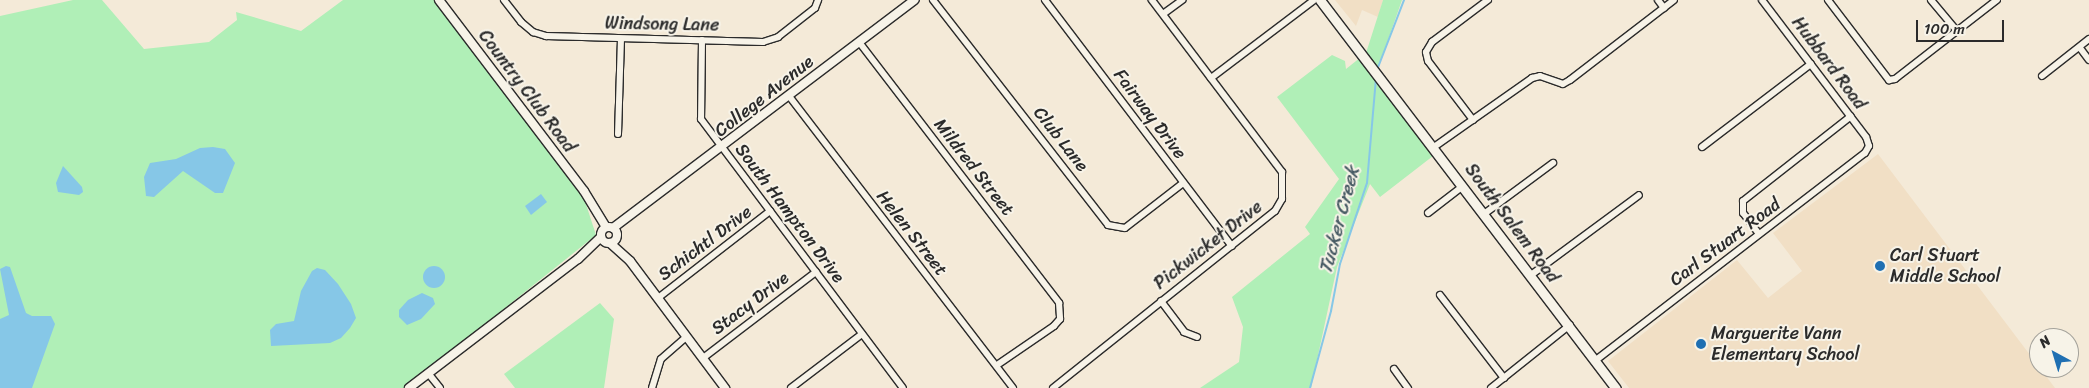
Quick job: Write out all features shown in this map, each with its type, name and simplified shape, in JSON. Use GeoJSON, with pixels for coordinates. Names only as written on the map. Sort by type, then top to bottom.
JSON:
{"type":"FeatureCollection","features":[{"type":"Feature","properties":{"kind":"main road","name":"South Salem Road"},"geometry":{"type":"LineString","coordinates":[[1320,0],[1616,388]]}},
{"type":"Feature","properties":{"kind":"street","name":"Country Club Road"},"geometry":{"type":"LineString","coordinates":[[439,0],[590,201],[609,235],[725,388]]}},
{"type":"Feature","properties":{"kind":"street","name":"Windsong Lane"},"geometry":{"type":"LineString","coordinates":[[504,0],[533,32],[546,36],[763,42],[778,37],[815,8],[818,0]]}},
{"type":"Feature","properties":{"kind":"street","name":"College Avenue"},"geometry":{"type":"LineString","coordinates":[[409,388],[914,0]]}},
{"type":"Feature","properties":{"kind":"street","name":"Club Lane"},"geometry":{"type":"LineString","coordinates":[[933,0],[1108,225],[1125,228],[1184,183]]}},
{"type":"Feature","properties":{"kind":"street","name":"Fairway Drive"},"geometry":{"type":"LineString","coordinates":[[1045,0],[1232,246]]}},
{"type":"Feature","properties":{"kind":"street","name":"Pickwicket Drive"},"geometry":{"type":"LineString","coordinates":[[1053,388],[1275,212],[1282,199],[1282,172],[1152,0]]}},
{"type":"Feature","properties":{"kind":"street"},"geometry":{"type":"LineString","coordinates":[[1163,14],[1182,0]]}},
{"type":"Feature","properties":{"kind":"street"},"geometry":{"type":"LineString","coordinates":[[1211,78],[1314,0]]}},
{"type":"Feature","properties":{"kind":"street"},"geometry":{"type":"LineString","coordinates":[[1473,120],[1428,61],[1426,52],[1432,42],[1488,0]]}},
{"type":"Feature","properties":{"kind":"street"},"geometry":{"type":"LineString","coordinates":[[1658,0],[1664,8]]}},
{"type":"Feature","properties":{"kind":"street"},"geometry":{"type":"LineString","coordinates":[[1434,147],[1532,78],[1540,76],[1563,84],[1570,80],[1674,0]]}},
{"type":"Feature","properties":{"kind":"street","name":"Hubbard Road"},"geometry":{"type":"LineString","coordinates":[[1762,0],[1851,116],[1869,146]]}},
{"type":"Feature","properties":{"kind":"street"},"geometry":{"type":"LineString","coordinates":[[1828,0],[1888,80],[1895,79],[1998,0]]}},
{"type":"Feature","properties":{"kind":"street"},"geometry":{"type":"LineString","coordinates":[[1931,0],[1957,31]]}},
{"type":"Feature","properties":{"kind":"street"},"geometry":{"type":"LineString","coordinates":[[618,134],[621,39]]}},
{"type":"Feature","properties":{"kind":"street"},"geometry":{"type":"LineString","coordinates":[[2042,76],[2080,48],[2089,39]]}},
{"type":"Feature","properties":{"kind":"street","name":"South Hampton Drive"},"geometry":{"type":"LineString","coordinates":[[702,40],[701,118],[903,388]]}},
{"type":"Feature","properties":{"kind":"street","name":"Mildred Street"},"geometry":{"type":"LineString","coordinates":[[858,42],[1054,295],[1061,312],[1054,326],[997,365]]}},
{"type":"Feature","properties":{"kind":"street"},"geometry":{"type":"LineString","coordinates":[[2080,48],[2089,60]]}},
{"type":"Feature","properties":{"kind":"street"},"geometry":{"type":"LineString","coordinates":[[1702,147],[1811,64]]}},
{"type":"Feature","properties":{"kind":"street","name":"Helen Street"},"geometry":{"type":"LineString","coordinates":[[789,96],[1013,388]]}},
{"type":"Feature","properties":{"kind":"street"},"geometry":{"type":"LineString","coordinates":[[1759,234],[1743,213],[1744,201],[1851,116]]}},
{"type":"Feature","properties":{"kind":"street","name":"Carl Stuart Road"},"geometry":{"type":"LineString","coordinates":[[1596,360],[1866,153],[1869,146]]}},
{"type":"Feature","properties":{"kind":"street"},"geometry":{"type":"LineString","coordinates":[[1484,214],[1553,163]]}},
{"type":"Feature","properties":{"kind":"street"},"geometry":{"type":"LineString","coordinates":[[1428,213],[1463,186]]}},
{"type":"Feature","properties":{"kind":"street"},"geometry":{"type":"LineString","coordinates":[[1531,275],[1639,195]]}},
{"type":"Feature","properties":{"kind":"street","name":"Schichtl Drive"},"geometry":{"type":"LineString","coordinates":[[658,298],[770,212]]}},
{"type":"Feature","properties":{"kind":"street","name":"Stacy Drive"},"geometry":{"type":"LineString","coordinates":[[703,358],[816,272]]}},
{"type":"Feature","properties":{"kind":"street"},"geometry":{"type":"LineString","coordinates":[[1440,295],[1504,378]]}},
{"type":"Feature","properties":{"kind":"street"},"geometry":{"type":"LineString","coordinates":[[1161,301],[1184,332],[1197,338]]}},
{"type":"Feature","properties":{"kind":"street"},"geometry":{"type":"LineString","coordinates":[[1491,388],[1570,326]]}},
{"type":"Feature","properties":{"kind":"street"},"geometry":{"type":"LineString","coordinates":[[791,388],[862,334]]}},
{"type":"Feature","properties":{"kind":"street"},"geometry":{"type":"LineString","coordinates":[[652,388],[661,359],[686,337]]}},
{"type":"Feature","properties":{"kind":"street"},"geometry":{"type":"LineString","coordinates":[[1394,369],[1408,388]]}},
{"type":"Feature","properties":{"kind":"street"},"geometry":{"type":"LineString","coordinates":[[428,373],[440,388]]}},
{"type":"Feature","properties":{"kind":"shaded area"},"geometry":{"type":"Polygon","coordinates":[[[1335,0],[1383,0],[1378,17],[1362,10],[1356,26],[1335,0]]]}},
{"type":"Feature","properties":{"kind":"shaded area","name":"Carl Stuart Middle School"},"geometry":{"type":"Polygon","coordinates":[[[1878,154],[2029,354],[2029,378],[2047,378],[2055,388],[1629,388],[1608,361],[1737,260],[1768,298],[1802,271],[1773,233],[1878,154]]]}},
{"type":"Feature","properties":{"kind":"green space"},"geometry":{"type":"Polygon","coordinates":[[[73,0],[102,0],[144,49],[209,42],[237,20],[236,12],[301,31],[343,0],[434,0],[583,195],[596,235],[405,388],[0,388],[0,16],[73,0]]]}},
{"type":"Feature","properties":{"kind":"green space"},"geometry":{"type":"Polygon","coordinates":[[[1383,0],[1402,0],[1374,80],[1433,156],[1380,197],[1370,184],[1337,267],[1311,388],[1200,388],[1239,362],[1243,327],[1232,297],[1310,234],[1305,227],[1339,179],[1277,97],[1332,55],[1345,61],[1346,69],[1366,53],[1383,0]]]}},
{"type":"Feature","properties":{"kind":"green space"},"geometry":{"type":"Polygon","coordinates":[[[600,303],[614,319],[604,388],[515,388],[504,374],[600,303]]]}},
{"type":"Feature","properties":{"kind":"water"},"geometry":{"type":"Polygon","coordinates":[[[213,147],[225,149],[235,163],[223,193],[215,193],[183,171],[154,197],[146,196],[144,177],[150,163],[176,159],[200,148],[213,147]]]}},
{"type":"Feature","properties":{"kind":"water"},"geometry":{"type":"Polygon","coordinates":[[[63,166],[82,187],[83,192],[79,195],[58,192],[56,183],[63,166]]]}},
{"type":"Feature","properties":{"kind":"water"},"geometry":{"type":"Polygon","coordinates":[[[541,194],[547,202],[531,215],[525,206],[541,194]]]}},
{"type":"Feature","properties":{"kind":"water"},"geometry":{"type":"Polygon","coordinates":[[[6,266],[10,267],[26,313],[32,316],[51,316],[55,324],[32,388],[0,388],[0,319],[9,315],[0,269],[6,266]]]}},
{"type":"Feature","properties":{"kind":"water"},"geometry":{"type":"Polygon","coordinates":[[[434,266],[442,269],[445,277],[442,285],[434,288],[426,285],[423,277],[426,269],[434,266]]]}},
{"type":"Feature","properties":{"kind":"water"},"geometry":{"type":"Polygon","coordinates":[[[317,268],[325,270],[338,284],[351,304],[356,318],[341,338],[330,343],[271,346],[270,330],[276,324],[294,321],[301,291],[312,271],[317,268]]]}},
{"type":"Feature","properties":{"kind":"water"},"geometry":{"type":"Polygon","coordinates":[[[422,293],[433,298],[435,304],[421,319],[407,325],[399,317],[399,310],[408,300],[422,293]]]}},
{"type":"Feature","properties":{"kind":"waterway","name":"Tucker Creek"},"geometry":{"type":"LineString","coordinates":[[1377,70],[1404,0]]}},
{"type":"Feature","properties":{"kind":"waterway","name":"Tucker Creek"},"geometry":{"type":"LineString","coordinates":[[1310,388],[1331,311],[1340,264],[1367,183],[1376,77]]}},
{"type":"Feature","properties":{"kind":"place","name":"Carl Stuart Middle School"},"geometry":{"type":"Point","coordinates":[1880,266]}},
{"type":"Feature","properties":{"kind":"place","name":"Marguerite Vann Elementary School"},"geometry":{"type":"Point","coordinates":[1701,344]}}]}
